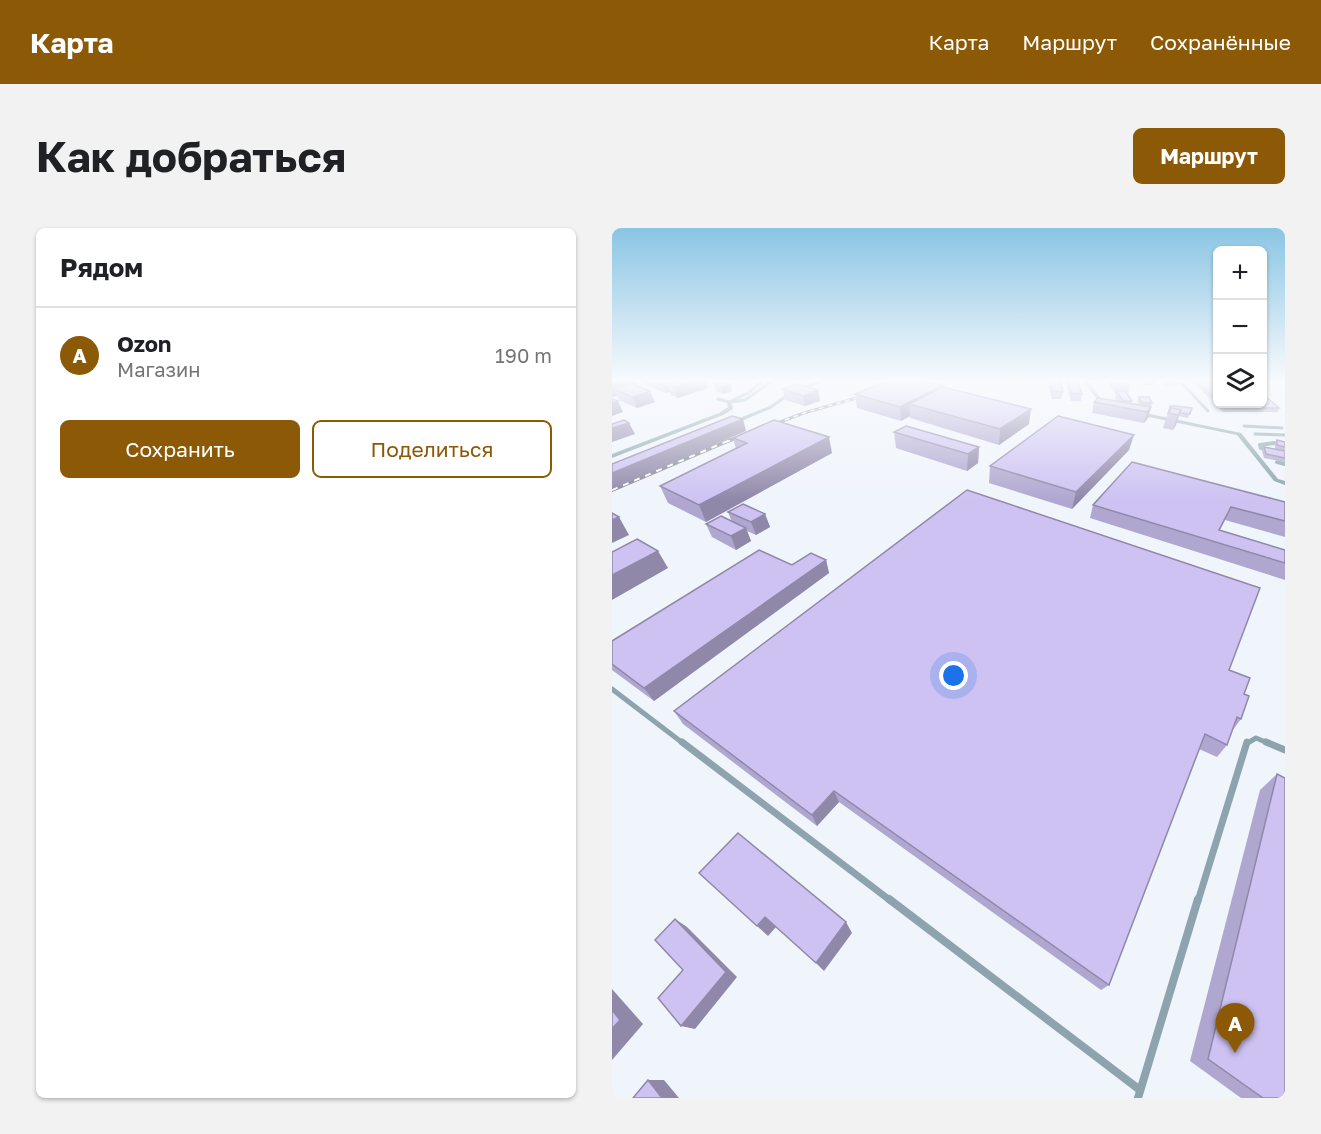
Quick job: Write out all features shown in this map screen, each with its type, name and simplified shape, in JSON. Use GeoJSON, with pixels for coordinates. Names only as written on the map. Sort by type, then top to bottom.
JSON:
{"type":"FeatureCollection","features":[{"type":"Feature","properties":{"kind":"street"},"geometry":{"type":"LineString","coordinates":[[612,456],[706,420]]}},
{"type":"Feature","properties":{"kind":"street"},"geometry":{"type":"LineString","coordinates":[[1170,420],[1239,434],[1276,480],[1285,483]]}},
{"type":"Feature","properties":{"kind":"lane"},"geometry":{"type":"LineString","coordinates":[[728,425],[739,420]]}},
{"type":"Feature","properties":{"kind":"lane"},"geometry":{"type":"LineString","coordinates":[[1244,426],[1284,431]]}},
{"type":"Feature","properties":{"kind":"lane"},"geometry":{"type":"LineString","coordinates":[[1255,434],[1284,431]]}},
{"type":"Feature","properties":{"kind":"lane"},"geometry":{"type":"LineString","coordinates":[[1276,452],[1266,450],[1260,444],[1285,445]]}},
{"type":"Feature","properties":{"kind":"lane"},"geometry":{"type":"LineString","coordinates":[[1277,462],[1285,464]]}},
{"type":"Feature","properties":{"kind":"lane"},"geometry":{"type":"LineString","coordinates":[[612,689],[1139,1094],[1245,745],[1249,740],[1256,738],[1285,750]]}},
{"type":"Feature","properties":{"kind":"building"},"geometry":{"type":"Polygon","coordinates":[[[624,420],[629,423],[612,428],[612,424],[624,420]]]}},
{"type":"Feature","properties":{"kind":"building"},"geometry":{"type":"Polygon","coordinates":[[[723,420],[742,420],[612,473],[612,464],[723,420]]]}},
{"type":"Feature","properties":{"kind":"building"},"geometry":{"type":"Polygon","coordinates":[[[774,420],[829,437],[699,505],[660,486],[747,443],[733,438],[774,420]]]}},
{"type":"Feature","properties":{"kind":"building"},"geometry":{"type":"Polygon","coordinates":[[[966,420],[1015,420],[1000,429],[966,420]]]}},
{"type":"Feature","properties":{"kind":"building"},"geometry":{"type":"Polygon","coordinates":[[[1053,420],[1072,420],[1134,435],[1076,492],[990,466],[1053,420]]]}},
{"type":"Feature","properties":{"kind":"building"},"geometry":{"type":"Polygon","coordinates":[[[906,426],[979,447],[968,454],[894,432],[906,426]]]}},
{"type":"Feature","properties":{"kind":"building"},"geometry":{"type":"Polygon","coordinates":[[[1277,440],[1285,442],[1285,447],[1277,445],[1277,440]]]}},
{"type":"Feature","properties":{"kind":"building"},"geometry":{"type":"Polygon","coordinates":[[[1264,447],[1285,451],[1285,458],[1266,454],[1264,447]]]}},
{"type":"Feature","properties":{"kind":"building"},"geometry":{"type":"Polygon","coordinates":[[[1132,462],[1285,502],[1285,521],[1231,507],[1219,530],[1285,550],[1285,563],[1093,505],[1132,462]]]}},
{"type":"Feature","properties":{"kind":"building"},"geometry":{"type":"Polygon","coordinates":[[[967,490],[1260,588],[1229,670],[1250,678],[1244,694],[1249,696],[1241,719],[1237,717],[1227,745],[1205,734],[1109,985],[834,791],[812,815],[674,711],[967,490]]]}},
{"type":"Feature","properties":{"kind":"building"},"geometry":{"type":"Polygon","coordinates":[[[743,504],[765,514],[751,522],[728,512],[743,504]]]}},
{"type":"Feature","properties":{"kind":"building"},"geometry":{"type":"Polygon","coordinates":[[[612,513],[619,517],[612,520],[612,513]]]}},
{"type":"Feature","properties":{"kind":"building"},"geometry":{"type":"Polygon","coordinates":[[[721,516],[746,528],[731,536],[706,524],[721,516]]]}},
{"type":"Feature","properties":{"kind":"building"},"geometry":{"type":"Polygon","coordinates":[[[637,539],[658,551],[612,575],[612,552],[637,539]]]}},
{"type":"Feature","properties":{"kind":"building"},"geometry":{"type":"Polygon","coordinates":[[[759,550],[792,565],[811,553],[826,560],[644,688],[612,664],[612,641],[759,550]]]}},
{"type":"Feature","properties":{"kind":"building"},"geometry":{"type":"Polygon","coordinates":[[[1277,774],[1285,778],[1285,1098],[1263,1098],[1208,1059],[1277,774]]]}},
{"type":"Feature","properties":{"kind":"building"},"geometry":{"type":"Polygon","coordinates":[[[738,833],[846,922],[816,963],[765,917],[757,926],[699,873],[738,833]]]}},
{"type":"Feature","properties":{"kind":"building"},"geometry":{"type":"Polygon","coordinates":[[[675,919],[726,972],[681,1026],[658,998],[683,970],[655,940],[675,919]]]}},
{"type":"Feature","properties":{"kind":"building"},"geometry":{"type":"Polygon","coordinates":[[[612,1010],[620,1020],[612,1029],[612,1010]]]}},
{"type":"Feature","properties":{"kind":"building"},"geometry":{"type":"Polygon","coordinates":[[[648,1080],[662,1098],[633,1098],[648,1080]]]}},
{"type":"Feature","properties":{"kind":"railway"},"geometry":{"type":"LineString","coordinates":[[726,442],[786,420]]}},
{"type":"Feature","properties":{"kind":"railway"},"geometry":{"type":"LineString","coordinates":[[612,490],[730,440]]}},
{"type":"Feature","properties":{"kind":"place","name":"Ozon"},"geometry":{"type":"Point","coordinates":[1235,1053]}}]}
